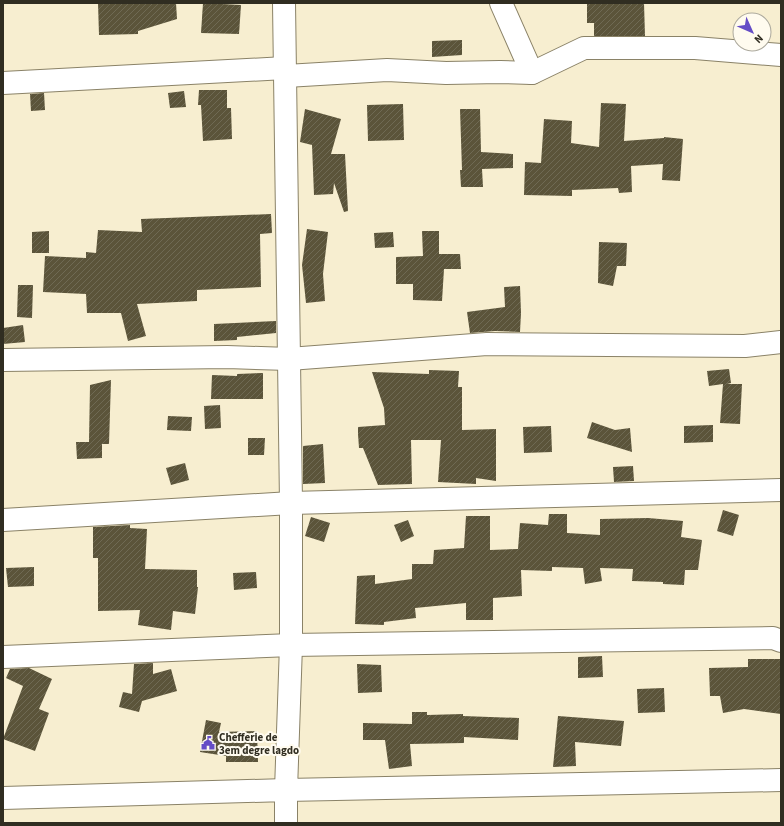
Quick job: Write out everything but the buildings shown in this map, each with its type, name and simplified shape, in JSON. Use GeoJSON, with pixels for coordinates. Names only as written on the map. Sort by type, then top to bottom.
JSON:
{"type":"FeatureCollection","features":[{"type":"Feature","properties":{"kind":"street"},"geometry":{"type":"LineString","coordinates":[[284,3],[291,502],[291,645],[286,823]]}},
{"type":"Feature","properties":{"kind":"street"},"geometry":{"type":"LineString","coordinates":[[501,3],[532,73]]}},
{"type":"Feature","properties":{"kind":"street"},"geometry":{"type":"LineString","coordinates":[[3,83],[285,72],[387,70],[446,73],[532,73],[584,48],[695,48],[781,55]]}},
{"type":"Feature","properties":{"kind":"street"},"geometry":{"type":"LineString","coordinates":[[3,360],[227,356],[290,359],[487,344],[745,346],[781,342]]}},
{"type":"Feature","properties":{"kind":"street"},"geometry":{"type":"LineString","coordinates":[[3,520],[291,502],[781,490]]}},
{"type":"Feature","properties":{"kind":"street"},"geometry":{"type":"LineString","coordinates":[[3,657],[291,645],[772,638],[781,641]]}},
{"type":"Feature","properties":{"kind":"street"},"geometry":{"type":"LineString","coordinates":[[3,798],[286,790],[781,780]]}},
{"type":"Feature","properties":{"kind":"place","name":"Chefferie de 3em degre lagdo"},"geometry":{"type":"Point","coordinates":[208,743]}}]}
